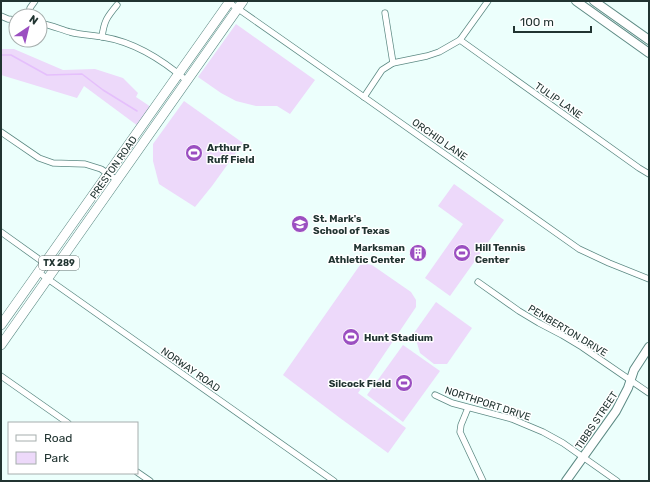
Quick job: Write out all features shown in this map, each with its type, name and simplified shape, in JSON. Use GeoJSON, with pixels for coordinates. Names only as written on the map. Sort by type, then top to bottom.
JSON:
{"type":"FeatureCollection","features":[{"type":"Feature","properties":{"kind":"main road","name":"PRESTON ROAD"},"geometry":{"type":"LineString","coordinates":[[1,325],[229,2]]}},
{"type":"Feature","properties":{"kind":"main road","name":"PRESTON ROAD"},"geometry":{"type":"LineString","coordinates":[[2,343],[241,5]]}},
{"type":"Feature","properties":{"kind":"street"},"geometry":{"type":"LineString","coordinates":[[364,97],[382,70],[393,63],[438,52],[460,40],[488,1]]}},
{"type":"Feature","properties":{"kind":"street"},"geometry":{"type":"LineString","coordinates":[[576,1],[648,50]]}},
{"type":"Feature","properties":{"kind":"street"},"geometry":{"type":"LineString","coordinates":[[594,1],[649,40]]}},
{"type":"Feature","properties":{"kind":"street","name":"ORCHID LANE"},"geometry":{"type":"LineString","coordinates":[[229,2],[241,5],[364,97],[579,249],[649,279]]}},
{"type":"Feature","properties":{"kind":"street"},"geometry":{"type":"LineString","coordinates":[[102,37],[104,24],[117,5]]}},
{"type":"Feature","properties":{"kind":"street"},"geometry":{"type":"LineString","coordinates":[[385,13],[393,63]]}},
{"type":"Feature","properties":{"kind":"street"},"geometry":{"type":"LineString","coordinates":[[48,25],[81,35],[102,37],[122,42],[142,50],[179,74],[189,78]]}},
{"type":"Feature","properties":{"kind":"street","name":"TULIP LANE"},"geometry":{"type":"LineString","coordinates":[[460,40],[649,174]]}},
{"type":"Feature","properties":{"kind":"street"},"geometry":{"type":"LineString","coordinates":[[1,132],[39,158],[54,163],[85,164],[101,169],[117,180]]}},
{"type":"Feature","properties":{"kind":"street"},"geometry":{"type":"LineString","coordinates":[[1,232],[54,270]]}},
{"type":"Feature","properties":{"kind":"street","name":"NORWAY ROAD"},"geometry":{"type":"LineString","coordinates":[[38,272],[334,481]]}},
{"type":"Feature","properties":{"kind":"street","name":"PEMBERTON DRIVE"},"geometry":{"type":"LineString","coordinates":[[478,282],[539,324],[582,347],[649,393]]}},
{"type":"Feature","properties":{"kind":"street","name":"TIBBS STREET"},"geometry":{"type":"LineString","coordinates":[[566,481],[616,411],[624,397],[634,370],[649,347]]}},
{"type":"Feature","properties":{"kind":"street"},"geometry":{"type":"LineString","coordinates":[[1,376],[67,422]]}},
{"type":"Feature","properties":{"kind":"street","name":"NORTHPORT DRIVE"},"geometry":{"type":"LineString","coordinates":[[435,395],[452,403],[468,408],[512,419],[543,432],[564,443],[616,481]]}},
{"type":"Feature","properties":{"kind":"street"},"geometry":{"type":"LineString","coordinates":[[468,408],[461,425],[460,432],[483,481]]}},
{"type":"Feature","properties":{"kind":"street"},"geometry":{"type":"LineString","coordinates":[[138,473],[150,481]]}},
{"type":"Feature","properties":{"kind":"green space"},"geometry":{"type":"Polygon","coordinates":[[[236,24],[315,80],[290,114],[277,106],[256,106],[236,101],[221,93],[198,77],[236,24]]]}},
{"type":"Feature","properties":{"kind":"green space"},"geometry":{"type":"Polygon","coordinates":[[[1,49],[14,49],[63,70],[95,69],[123,78],[138,93],[136,97],[151,107],[138,126],[84,86],[77,98],[1,75],[1,49]]]}},
{"type":"Feature","properties":{"kind":"green space","name":"Arthur P. Ruff Field"},"geometry":{"type":"Polygon","coordinates":[[[184,101],[243,143],[195,207],[159,184],[153,161],[153,144],[184,101]]]}},
{"type":"Feature","properties":{"kind":"green space","name":"Hill Tennis Center"},"geometry":{"type":"Polygon","coordinates":[[[454,184],[504,220],[450,296],[425,278],[463,224],[438,206],[454,184]]]}},
{"type":"Feature","properties":{"kind":"green space"},"geometry":{"type":"Polygon","coordinates":[[[360,265],[372,265],[411,292],[416,300],[416,307],[358,393],[406,428],[388,453],[283,375],[360,265]]]}},
{"type":"Feature","properties":{"kind":"green space"},"geometry":{"type":"Polygon","coordinates":[[[436,302],[472,328],[447,364],[434,364],[420,353],[414,333],[436,302]]]}},
{"type":"Feature","properties":{"kind":"green space","name":"Silcock Field"},"geometry":{"type":"Polygon","coordinates":[[[403,345],[440,371],[403,422],[367,395],[403,345]]]}},
{"type":"Feature","properties":{"kind":"waterway"},"geometry":{"type":"LineString","coordinates":[[1,55],[11,55],[47,75],[82,74],[103,90],[137,111]]}},
{"type":"Feature","properties":{"kind":"place","name":"Arthur P. Ruff Field"},"geometry":{"type":"Point","coordinates":[194,153]}},
{"type":"Feature","properties":{"kind":"place","name":"St. Mark's School of Texas"},"geometry":{"type":"Point","coordinates":[300,224]}},
{"type":"Feature","properties":{"kind":"place","name":"Marksman Athletic Center"},"geometry":{"type":"Point","coordinates":[418,253]}},
{"type":"Feature","properties":{"kind":"place","name":"Hill Tennis Center"},"geometry":{"type":"Point","coordinates":[462,253]}},
{"type":"Feature","properties":{"kind":"place","name":"Hunt Stadium"},"geometry":{"type":"Point","coordinates":[351,337]}},
{"type":"Feature","properties":{"kind":"place","name":"Silcock Field"},"geometry":{"type":"Point","coordinates":[404,383]}}]}
